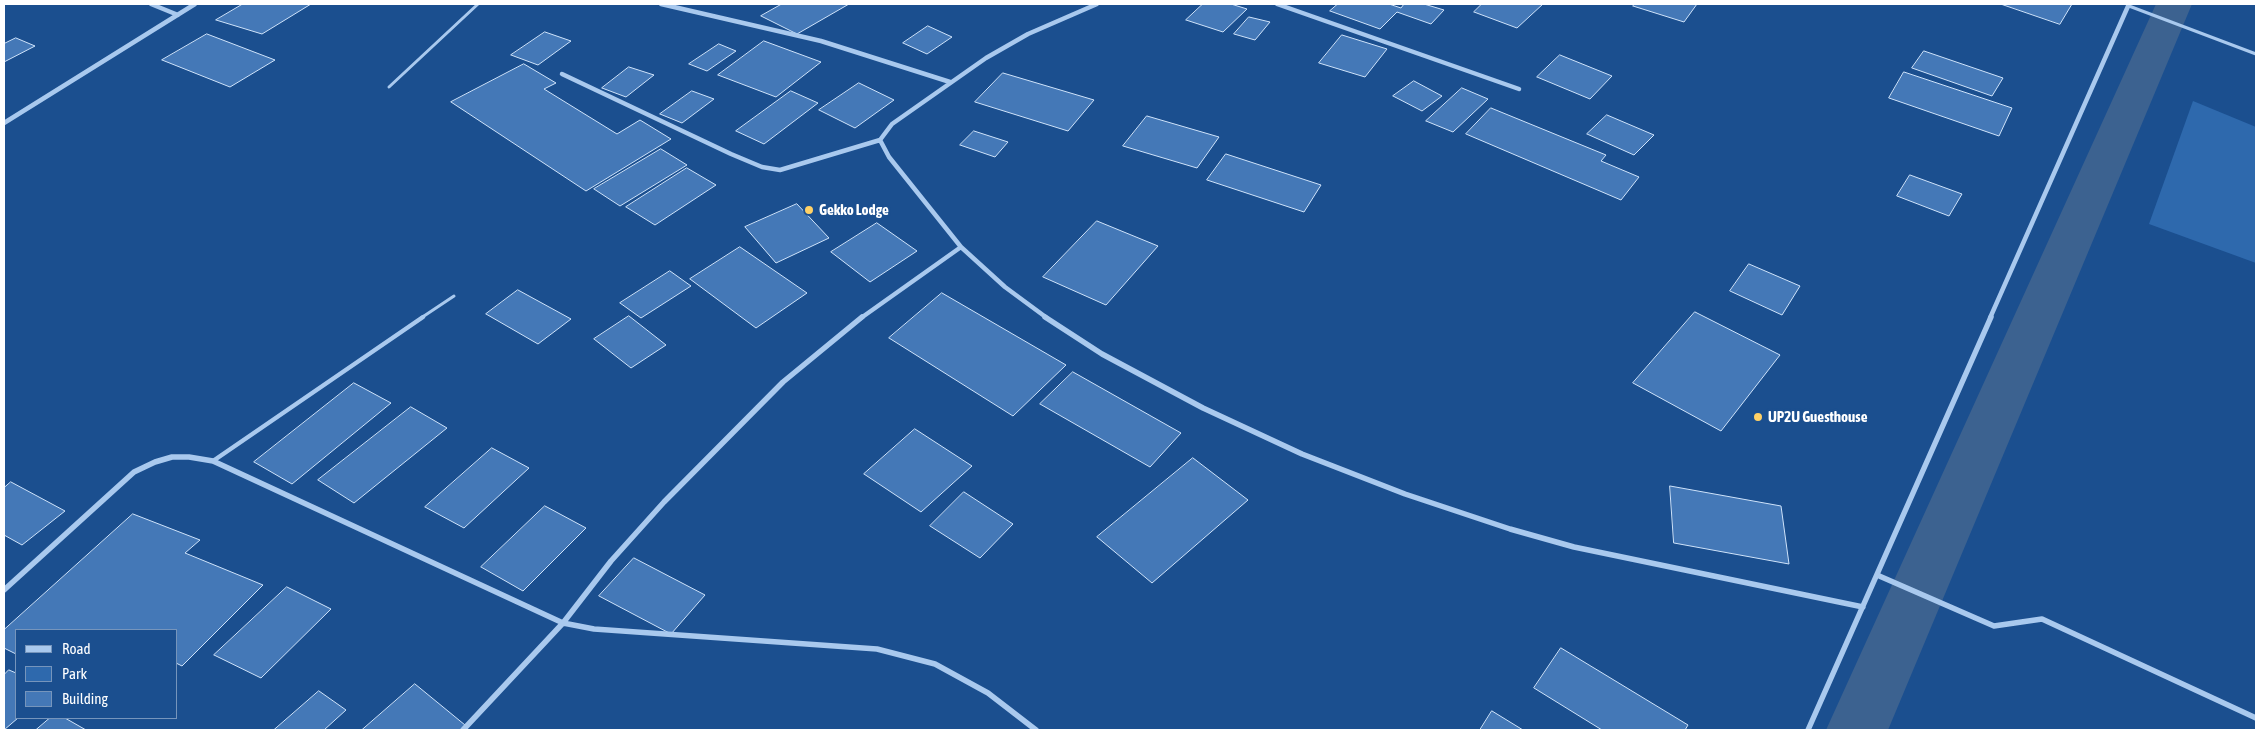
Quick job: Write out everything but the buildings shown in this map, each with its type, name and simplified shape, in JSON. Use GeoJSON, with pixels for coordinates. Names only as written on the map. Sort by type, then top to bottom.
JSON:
{"type":"FeatureCollection","features":[{"type":"Feature","properties":{"kind":"street"},"geometry":{"type":"LineString","coordinates":[[151,4],[178,14]]}},
{"type":"Feature","properties":{"kind":"street"},"geometry":{"type":"LineString","coordinates":[[4,123],[195,4]]}},
{"type":"Feature","properties":{"kind":"street"},"geometry":{"type":"LineString","coordinates":[[661,4],[821,41],[950,82]]}},
{"type":"Feature","properties":{"kind":"street"},"geometry":{"type":"LineString","coordinates":[[562,74],[731,154],[771,170],[780,170],[880,140],[892,124],[986,58],[1028,34],[1097,4]]}},
{"type":"Feature","properties":{"kind":"street"},"geometry":{"type":"LineString","coordinates":[[1277,4],[1518,89]]}},
{"type":"Feature","properties":{"kind":"street"},"geometry":{"type":"LineString","coordinates":[[1808,730],[2129,5]]}},
{"type":"Feature","properties":{"kind":"street"},"geometry":{"type":"LineString","coordinates":[[880,140],[889,157],[961,246],[987,273],[1018,299],[1101,354],[1197,406],[1307,458],[1429,502],[1564,545],[1863,607]]}},
{"type":"Feature","properties":{"kind":"street"},"geometry":{"type":"LineString","coordinates":[[463,730],[563,623],[611,561],[664,502],[783,382],[870,311],[961,246]]}},
{"type":"Feature","properties":{"kind":"street"},"geometry":{"type":"LineString","coordinates":[[4,590],[134,472],[152,462],[173,455],[213,461],[563,623],[594,629],[877,650],[936,664],[988,693],[1036,730]]}},
{"type":"Feature","properties":{"kind":"street"},"geometry":{"type":"LineString","coordinates":[[1876,575],[1911,589],[1971,618],[1994,626],[2042,619],[2256,718]]}},
{"type":"Feature","properties":{"kind":"lane"},"geometry":{"type":"LineString","coordinates":[[389,87],[478,4]]}},
{"type":"Feature","properties":{"kind":"lane"},"geometry":{"type":"LineString","coordinates":[[2129,5],[2193,28],[2256,54]]}},
{"type":"Feature","properties":{"kind":"lane"},"geometry":{"type":"LineString","coordinates":[[213,461],[454,296]]}},
{"type":"Feature","properties":{"kind":"green space"},"geometry":{"type":"Polygon","coordinates":[[[2193,101],[2256,127],[2256,263],[2149,224],[2193,101]]]}},
{"type":"Feature","properties":{"kind":"waterway"},"geometry":{"type":"LineString","coordinates":[[1857,730],[2174,4]]}},
{"type":"Feature","properties":{"kind":"place","name":"Gekko Lodge"},"geometry":{"type":"Point","coordinates":[809,210]}},
{"type":"Feature","properties":{"kind":"place","name":"UP2U Guesthouse"},"geometry":{"type":"Point","coordinates":[1758,417]}}]}
